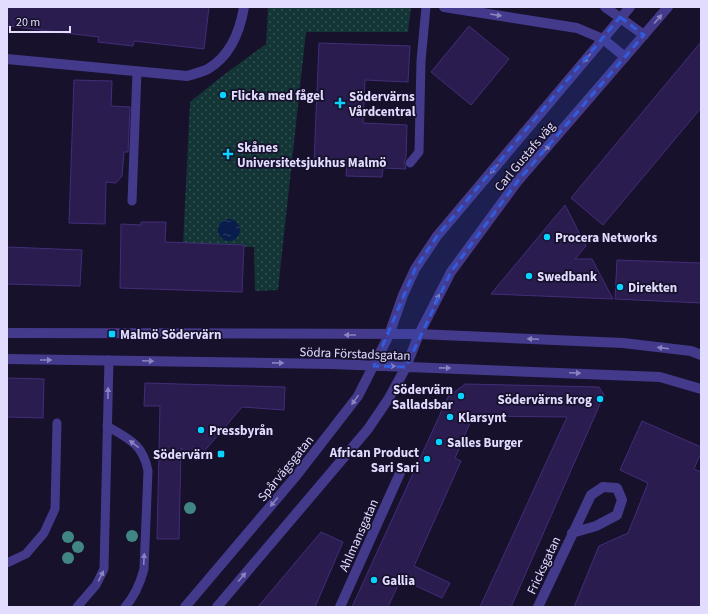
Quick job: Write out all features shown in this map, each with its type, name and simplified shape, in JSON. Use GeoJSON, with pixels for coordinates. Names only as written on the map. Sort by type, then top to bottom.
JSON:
{"type":"FeatureCollection","features":[{"type":"Feature","properties":{"kind":"street"},"geometry":{"type":"LineString","coordinates":[[7,59],[187,76],[207,69],[222,59],[235,39],[241,23],[244,7]]}},
{"type":"Feature","properties":{"kind":"street"},"geometry":{"type":"LineString","coordinates":[[444,7],[577,28],[603,39],[625,57]]}},
{"type":"Feature","properties":{"kind":"street"},"geometry":{"type":"LineString","coordinates":[[605,7],[644,35]]}},
{"type":"Feature","properties":{"kind":"street","name":"Carl Gustafs väg"},"geometry":{"type":"LineString","coordinates":[[389,335],[403,295],[412,276],[437,236],[620,17],[630,7]]}},
{"type":"Feature","properties":{"kind":"street","name":"Carl Gustafs väg"},"geometry":{"type":"LineString","coordinates":[[419,334],[451,272],[517,182],[668,7]]}},
{"type":"Feature","properties":{"kind":"street","name":"Södra Förstadsgatan"},"geometry":{"type":"LineString","coordinates":[[7,333],[419,334],[623,343],[691,351],[701,355]]}},
{"type":"Feature","properties":{"kind":"street"},"geometry":{"type":"LineString","coordinates":[[217,607],[368,429],[389,398],[406,367],[419,334]]}},
{"type":"Feature","properties":{"kind":"street","name":"Spårvägsgatan"},"geometry":{"type":"LineString","coordinates":[[185,607],[339,422],[358,396],[389,335]]}},
{"type":"Feature","properties":{"kind":"street","name":"Södra Förstadsgatan"},"geometry":{"type":"LineString","coordinates":[[7,359],[374,366],[660,377],[701,389]]}},
{"type":"Feature","properties":{"kind":"street","name":"Ahlmansgatan"},"geometry":{"type":"LineString","coordinates":[[340,607],[400,473]]}},
{"type":"Feature","properties":{"kind":"street","name":"Fricksgatan"},"geometry":{"type":"LineString","coordinates":[[538,607],[572,533],[591,495],[603,487],[617,488],[622,500],[617,515],[596,526],[572,533]]}},
{"type":"Feature","properties":{"kind":"lane"},"geometry":{"type":"LineString","coordinates":[[410,163],[419,152],[421,61],[426,7]]}},
{"type":"Feature","properties":{"kind":"lane"},"geometry":{"type":"LineString","coordinates":[[132,201],[137,72]]}},
{"type":"Feature","properties":{"kind":"lane"},"geometry":{"type":"LineString","coordinates":[[78,607],[96,585],[104,568],[109,360]]}},
{"type":"Feature","properties":{"kind":"lane"},"geometry":{"type":"LineString","coordinates":[[7,563],[26,554],[44,533],[55,509],[57,424]]}},
{"type":"Feature","properties":{"kind":"lane"},"geometry":{"type":"LineString","coordinates":[[107,426],[140,448],[146,457],[148,471],[144,569],[135,594],[125,607]]}},
{"type":"Feature","properties":{"kind":"highlighted area"},"geometry":{"type":"Polygon","coordinates":[[[620,17],[644,35],[517,182],[451,272],[406,367],[374,366],[415,269],[437,236],[620,17]]]}},
{"type":"Feature","properties":{"kind":"green space"},"geometry":{"type":"Polygon","coordinates":[[[268,7],[411,7],[408,32],[306,32],[278,290],[255,291],[254,247],[183,245],[190,102],[266,44],[268,7]]]}},
{"type":"Feature","properties":{"kind":"water"},"geometry":{"type":"Polygon","coordinates":[[[229,219],[233,220],[239,226],[239,234],[233,240],[229,241],[225,240],[219,234],[218,230],[219,226],[225,220],[229,219]]]}},
{"type":"Feature","properties":{"kind":"building"},"geometry":{"type":"Polygon","coordinates":[[[7,7],[209,7],[204,49],[134,41],[133,46],[98,42],[99,37],[7,26],[7,7]]]}},
{"type":"Feature","properties":{"kind":"building"},"geometry":{"type":"Polygon","coordinates":[[[469,26],[509,59],[471,105],[431,72],[469,26]]]}},
{"type":"Feature","properties":{"kind":"building"},"geometry":{"type":"Polygon","coordinates":[[[701,42],[701,108],[603,225],[571,198],[701,42]]]}},
{"type":"Feature","properties":{"kind":"building","name":"Södervärns Vårdcentral"},"geometry":{"type":"Polygon","coordinates":[[[319,43],[410,46],[408,82],[365,80],[363,123],[407,125],[406,158],[404,162],[406,169],[383,168],[382,177],[346,176],[347,165],[314,163],[319,43]]]}},
{"type":"Feature","properties":{"kind":"building"},"geometry":{"type":"Polygon","coordinates":[[[74,80],[112,81],[111,106],[130,107],[128,152],[124,152],[122,176],[116,183],[106,182],[105,224],[69,223],[74,80]]]}},
{"type":"Feature","properties":{"kind":"building"},"geometry":{"type":"Polygon","coordinates":[[[565,205],[586,246],[575,259],[592,259],[613,299],[491,294],[565,205]]]}},
{"type":"Feature","properties":{"kind":"building"},"geometry":{"type":"Polygon","coordinates":[[[141,222],[166,222],[165,242],[244,245],[242,292],[120,288],[121,224],[141,225],[141,222]]]}},
{"type":"Feature","properties":{"kind":"building"},"geometry":{"type":"Polygon","coordinates":[[[7,247],[82,250],[80,286],[7,284],[7,247]]]}},
{"type":"Feature","properties":{"kind":"building"},"geometry":{"type":"Polygon","coordinates":[[[617,260],[701,263],[701,303],[615,299],[617,260]]]}},
{"type":"Feature","properties":{"kind":"building"},"geometry":{"type":"Polygon","coordinates":[[[7,378],[44,379],[43,418],[7,417],[7,378]]]}},
{"type":"Feature","properties":{"kind":"building"},"geometry":{"type":"Polygon","coordinates":[[[145,383],[285,387],[284,410],[242,407],[196,461],[181,448],[179,539],[157,539],[160,406],[144,406],[145,383]]]}},
{"type":"Feature","properties":{"kind":"building"},"geometry":{"type":"Polygon","coordinates":[[[465,384],[599,387],[604,395],[511,607],[480,607],[567,417],[473,416],[455,458],[461,461],[414,566],[450,583],[442,598],[401,579],[388,607],[352,607],[448,397],[465,384]]]}},
{"type":"Feature","properties":{"kind":"building"},"geometry":{"type":"Polygon","coordinates":[[[642,421],[701,447],[701,453],[694,469],[701,472],[701,607],[574,607],[599,546],[628,533],[648,483],[620,470],[642,421]]]}},
{"type":"Feature","properties":{"kind":"building"},"geometry":{"type":"Polygon","coordinates":[[[321,532],[343,542],[315,607],[258,607],[321,532]]]}},
{"type":"Feature","properties":{"kind":"place","name":"Flicka med fågel"},"geometry":{"type":"Point","coordinates":[223,95]}},
{"type":"Feature","properties":{"kind":"place","name":"Södervärns Vårdcentral"},"geometry":{"type":"Point","coordinates":[340,103]}},
{"type":"Feature","properties":{"kind":"place","name":"Skånes Universitetsjukhus Malmö"},"geometry":{"type":"Point","coordinates":[228,154]}},
{"type":"Feature","properties":{"kind":"place","name":"Procera Networks"},"geometry":{"type":"Point","coordinates":[547,237]}},
{"type":"Feature","properties":{"kind":"place","name":"Swedbank"},"geometry":{"type":"Point","coordinates":[529,276]}},
{"type":"Feature","properties":{"kind":"place","name":"Direkten"},"geometry":{"type":"Point","coordinates":[620,287]}},
{"type":"Feature","properties":{"kind":"place","name":"Malmö Södervärn"},"geometry":{"type":"Point","coordinates":[112,334]}},
{"type":"Feature","properties":{"kind":"place","name":"Södervärn Salladsbar"},"geometry":{"type":"Point","coordinates":[461,396]}},
{"type":"Feature","properties":{"kind":"place","name":"Södervärns krog"},"geometry":{"type":"Point","coordinates":[600,399]}},
{"type":"Feature","properties":{"kind":"place","name":"Klarsynt"},"geometry":{"type":"Point","coordinates":[450,417]}},
{"type":"Feature","properties":{"kind":"place","name":"Pressbyrån"},"geometry":{"type":"Point","coordinates":[201,430]}},
{"type":"Feature","properties":{"kind":"place","name":"Salles Burger"},"geometry":{"type":"Point","coordinates":[439,442]}},
{"type":"Feature","properties":{"kind":"place","name":"Södervärn"},"geometry":{"type":"Point","coordinates":[221,454]}},
{"type":"Feature","properties":{"kind":"place","name":"African Product Sari Sari"},"geometry":{"type":"Point","coordinates":[427,459]}},
{"type":"Feature","properties":{"kind":"place","name":"Gallia"},"geometry":{"type":"Point","coordinates":[374,580]}}]}
